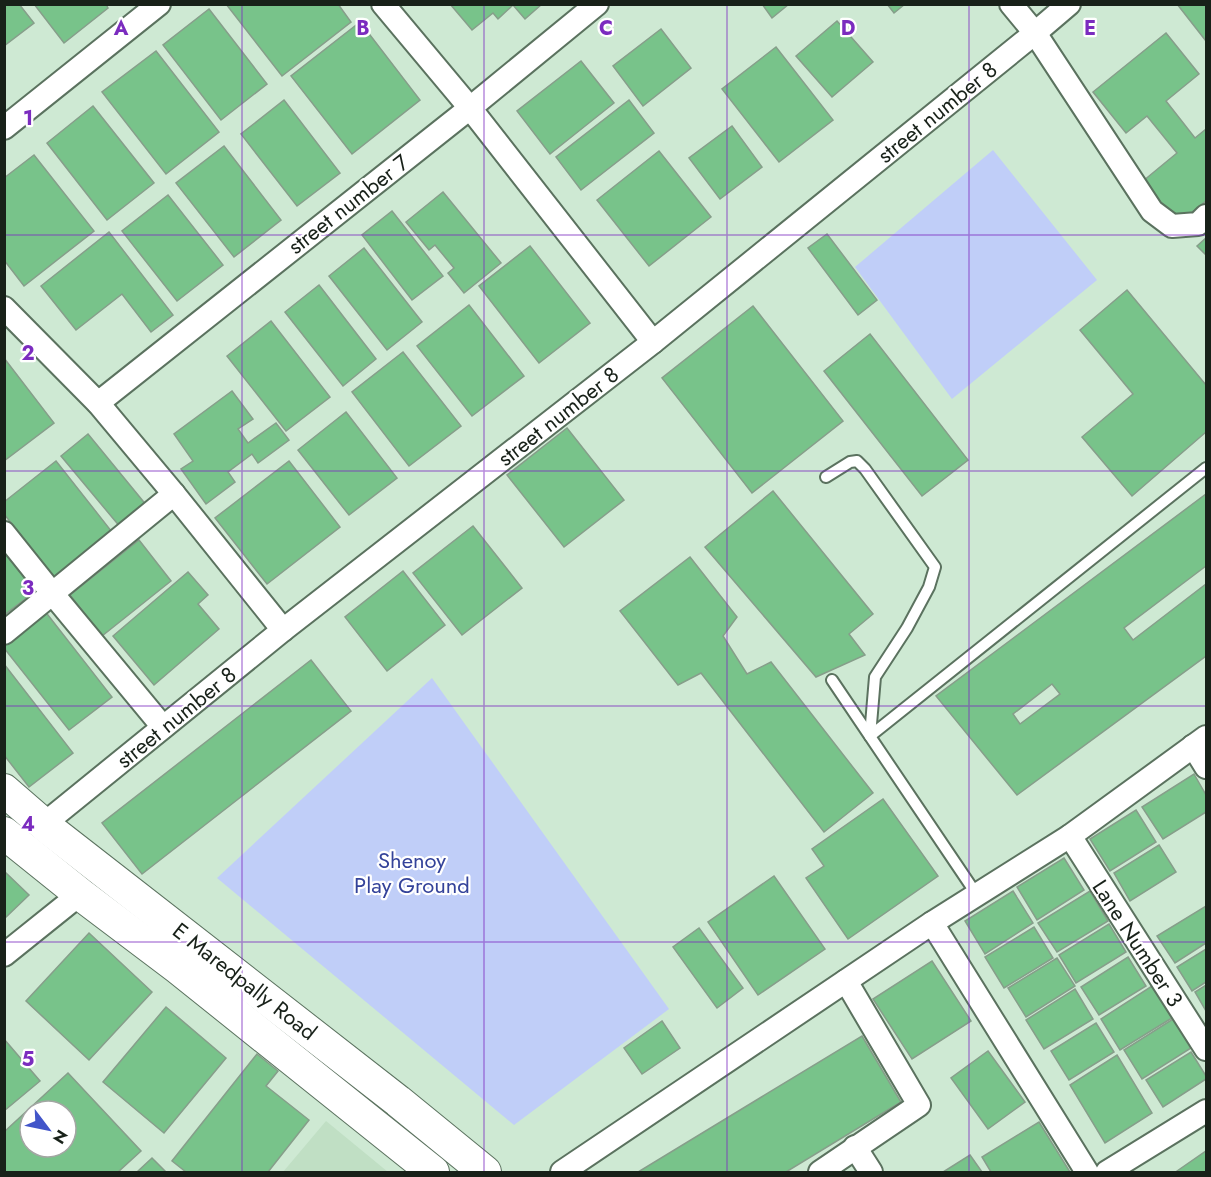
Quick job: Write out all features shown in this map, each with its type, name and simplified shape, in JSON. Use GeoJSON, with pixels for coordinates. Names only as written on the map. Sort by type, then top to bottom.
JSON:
{"type":"FeatureCollection","features":[{"type":"Feature","properties":{"kind":"main road","name":"E Maredpally Road"},"geometry":{"type":"LineString","coordinates":[[4,790],[44,824],[398,1101],[485,1173]]}},
{"type":"Feature","properties":{"kind":"main road","name":"E Maredpally Road"},"geometry":{"type":"LineString","coordinates":[[4,833],[178,968],[433,1173]]}},
{"type":"Feature","properties":{"kind":"main road"},"geometry":{"type":"LineString","coordinates":[[255,1030],[276,1006]]}},
{"type":"Feature","properties":{"kind":"street"},"geometry":{"type":"LineString","coordinates":[[4,128],[159,4]]}},
{"type":"Feature","properties":{"kind":"street"},"geometry":{"type":"LineString","coordinates":[[383,4],[470,108],[653,342]]}},
{"type":"Feature","properties":{"kind":"street","name":"street number 7"},"geometry":{"type":"LineString","coordinates":[[98,403],[470,108],[597,4]]}},
{"type":"Feature","properties":{"kind":"street"},"geometry":{"type":"LineString","coordinates":[[1011,4],[1035,33],[1152,211],[1172,226],[1197,224],[1206,216]]}},
{"type":"Feature","properties":{"kind":"street","name":"street number 8"},"geometry":{"type":"LineString","coordinates":[[44,824],[283,630],[653,342],[1069,4]]}},
{"type":"Feature","properties":{"kind":"street"},"geometry":{"type":"LineString","coordinates":[[4,308],[98,403],[283,630]]}},
{"type":"Feature","properties":{"kind":"street"},"geometry":{"type":"LineString","coordinates":[[4,633],[174,494]]}},
{"type":"Feature","properties":{"kind":"street"},"geometry":{"type":"LineString","coordinates":[[4,533],[163,726]]}},
{"type":"Feature","properties":{"kind":"street"},"geometry":{"type":"LineString","coordinates":[[562,1173],[932,923],[1070,836],[1200,741],[1206,767]]}},
{"type":"Feature","properties":{"kind":"street","name":"Lane Number 3"},"geometry":{"type":"LineString","coordinates":[[1070,836],[1206,1049]]}},
{"type":"Feature","properties":{"kind":"street"},"geometry":{"type":"LineString","coordinates":[[4,955],[80,894]]}},
{"type":"Feature","properties":{"kind":"street"},"geometry":{"type":"LineString","coordinates":[[932,923],[1088,1173]]}},
{"type":"Feature","properties":{"kind":"street"},"geometry":{"type":"LineString","coordinates":[[820,1173],[919,1105],[846,981]]}},
{"type":"Feature","properties":{"kind":"street"},"geometry":{"type":"LineString","coordinates":[[1107,1173],[1206,1111]]}},
{"type":"Feature","properties":{"kind":"street"},"geometry":{"type":"LineString","coordinates":[[855,1147],[871,1173]]}},
{"type":"Feature","properties":{"kind":"lane"},"geometry":{"type":"LineString","coordinates":[[826,477],[850,462],[857,461],[935,567],[929,587],[907,628],[875,677],[870,736]]}},
{"type":"Feature","properties":{"kind":"lane"},"geometry":{"type":"LineString","coordinates":[[870,736],[1206,468]]}},
{"type":"Feature","properties":{"kind":"lane"},"geometry":{"type":"LineString","coordinates":[[832,680],[977,895]]}},
{"type":"Feature","properties":{"kind":"shaded area"},"geometry":{"type":"Polygon","coordinates":[[[326,1121],[388,1172],[283,1172],[326,1121]]]}},
{"type":"Feature","properties":{"kind":"green space"},"geometry":{"type":"Polygon","coordinates":[[[993,150],[1097,280],[952,399],[855,267],[993,150]]]}},
{"type":"Feature","properties":{"kind":"green space","name":"Shenoy Play Ground"},"geometry":{"type":"Polygon","coordinates":[[[432,678],[669,1009],[514,1125],[217,878],[432,678]]]}},
{"type":"Feature","properties":{"kind":"building"},"geometry":{"type":"Polygon","coordinates":[[[4,4],[19,4],[34,23],[4,46],[4,4]]]}},
{"type":"Feature","properties":{"kind":"building"},"geometry":{"type":"Polygon","coordinates":[[[34,4],[106,4],[108,8],[64,43],[34,4]]]}},
{"type":"Feature","properties":{"kind":"building"},"geometry":{"type":"Polygon","coordinates":[[[226,4],[338,4],[351,22],[282,76],[226,4]]]}},
{"type":"Feature","properties":{"kind":"building"},"geometry":{"type":"Polygon","coordinates":[[[450,4],[542,4],[525,19],[513,5],[498,19],[493,13],[472,30],[450,4]]]}},
{"type":"Feature","properties":{"kind":"building"},"geometry":{"type":"Polygon","coordinates":[[[762,4],[789,4],[772,18],[762,4]]]}},
{"type":"Feature","properties":{"kind":"building"},"geometry":{"type":"Polygon","coordinates":[[[887,4],[905,4],[894,13],[887,4]]]}},
{"type":"Feature","properties":{"kind":"building"},"geometry":{"type":"Polygon","coordinates":[[[1177,4],[1206,4],[1206,41],[1177,4]]]}},
{"type":"Feature","properties":{"kind":"building"},"geometry":{"type":"Polygon","coordinates":[[[209,9],[267,84],[221,120],[163,45],[209,9]]]}},
{"type":"Feature","properties":{"kind":"building"},"geometry":{"type":"Polygon","coordinates":[[[837,21],[873,62],[832,97],[796,56],[837,21]]]}},
{"type":"Feature","properties":{"kind":"building"},"geometry":{"type":"Polygon","coordinates":[[[360,22],[420,100],[352,154],[291,76],[360,22]]]}},
{"type":"Feature","properties":{"kind":"building"},"geometry":{"type":"Polygon","coordinates":[[[661,29],[691,68],[643,106],[613,66],[661,29]]]}},
{"type":"Feature","properties":{"kind":"building"},"geometry":{"type":"Polygon","coordinates":[[[1166,33],[1199,74],[1166,101],[1195,138],[1206,129],[1206,201],[1177,224],[1143,181],[1177,153],[1147,116],[1126,133],[1093,92],[1166,33]]]}},
{"type":"Feature","properties":{"kind":"building"},"geometry":{"type":"Polygon","coordinates":[[[776,47],[833,120],[779,162],[722,89],[776,47]]]}},
{"type":"Feature","properties":{"kind":"building"},"geometry":{"type":"Polygon","coordinates":[[[156,51],[219,132],[166,174],[102,92],[156,51]]]}},
{"type":"Feature","properties":{"kind":"building"},"geometry":{"type":"Polygon","coordinates":[[[581,61],[614,103],[550,154],[517,111],[581,61]]]}},
{"type":"Feature","properties":{"kind":"building"},"geometry":{"type":"Polygon","coordinates":[[[284,100],[340,173],[297,206],[241,134],[284,100]]]}},
{"type":"Feature","properties":{"kind":"building"},"geometry":{"type":"Polygon","coordinates":[[[629,100],[654,133],[581,190],[556,157],[629,100]]]}},
{"type":"Feature","properties":{"kind":"building"},"geometry":{"type":"Polygon","coordinates":[[[93,106],[154,183],[107,220],[47,143],[93,106]]]}},
{"type":"Feature","properties":{"kind":"building"},"geometry":{"type":"Polygon","coordinates":[[[732,126],[762,167],[720,199],[689,158],[732,126]]]}},
{"type":"Feature","properties":{"kind":"building"},"geometry":{"type":"Polygon","coordinates":[[[224,146],[281,220],[234,257],[176,183],[224,146]]]}},
{"type":"Feature","properties":{"kind":"building"},"geometry":{"type":"Polygon","coordinates":[[[659,151],[711,217],[649,266],[597,200],[659,151]]]}},
{"type":"Feature","properties":{"kind":"building"},"geometry":{"type":"Polygon","coordinates":[[[34,155],[94,231],[24,286],[4,260],[4,178],[34,155]]]}},
{"type":"Feature","properties":{"kind":"building"},"geometry":{"type":"Polygon","coordinates":[[[443,192],[501,263],[464,293],[448,273],[454,268],[435,245],[429,250],[406,222],[443,192]]]}},
{"type":"Feature","properties":{"kind":"building"},"geometry":{"type":"Polygon","coordinates":[[[168,195],[223,265],[177,301],[122,231],[168,195]]]}},
{"type":"Feature","properties":{"kind":"building"},"geometry":{"type":"Polygon","coordinates":[[[392,211],[443,276],[412,300],[362,235],[392,211]]]}},
{"type":"Feature","properties":{"kind":"building"},"geometry":{"type":"Polygon","coordinates":[[[109,232],[173,315],[151,332],[122,294],[76,330],[41,286],[109,232]]]}},
{"type":"Feature","properties":{"kind":"building"},"geometry":{"type":"Polygon","coordinates":[[[827,234],[877,300],[858,315],[808,248],[827,234]]]}},
{"type":"Feature","properties":{"kind":"building"},"geometry":{"type":"Polygon","coordinates":[[[1206,238],[1206,255],[1197,246],[1206,238]]]}},
{"type":"Feature","properties":{"kind":"building"},"geometry":{"type":"Polygon","coordinates":[[[530,246],[590,323],[539,363],[479,286],[530,246]]]}},
{"type":"Feature","properties":{"kind":"building"},"geometry":{"type":"Polygon","coordinates":[[[364,248],[422,322],[387,350],[329,276],[364,248]]]}},
{"type":"Feature","properties":{"kind":"building"},"geometry":{"type":"Polygon","coordinates":[[[319,285],[376,359],[343,386],[285,312],[319,285]]]}},
{"type":"Feature","properties":{"kind":"building"},"geometry":{"type":"Polygon","coordinates":[[[1127,290],[1206,385],[1206,432],[1132,496],[1082,437],[1133,394],[1080,330],[1127,290]]]}},
{"type":"Feature","properties":{"kind":"building"},"geometry":{"type":"Polygon","coordinates":[[[469,305],[524,376],[472,416],[417,346],[469,305]]]}},
{"type":"Feature","properties":{"kind":"building"},"geometry":{"type":"Polygon","coordinates":[[[753,306],[843,421],[752,493],[662,378],[753,306]]]}},
{"type":"Feature","properties":{"kind":"building"},"geometry":{"type":"Polygon","coordinates":[[[271,321],[330,397],[286,431],[227,356],[271,321]]]}},
{"type":"Feature","properties":{"kind":"building"},"geometry":{"type":"Polygon","coordinates":[[[870,334],[968,460],[922,496],[824,371],[870,334]]]}},
{"type":"Feature","properties":{"kind":"building"},"geometry":{"type":"Polygon","coordinates":[[[403,352],[461,426],[409,466],[352,392],[403,352]]]}},
{"type":"Feature","properties":{"kind":"building"},"geometry":{"type":"Polygon","coordinates":[[[4,358],[54,423],[4,461],[4,358]]]}},
{"type":"Feature","properties":{"kind":"building"},"geometry":{"type":"Polygon","coordinates":[[[232,391],[253,419],[238,429],[248,443],[276,423],[289,440],[258,463],[252,454],[228,472],[235,482],[206,504],[181,469],[193,461],[174,434],[232,391]]]}},
{"type":"Feature","properties":{"kind":"building"},"geometry":{"type":"Polygon","coordinates":[[[346,412],[397,478],[349,515],[298,450],[346,412]]]}},
{"type":"Feature","properties":{"kind":"building"},"geometry":{"type":"Polygon","coordinates":[[[567,428],[624,500],[564,547],[507,475],[567,428]]]}},
{"type":"Feature","properties":{"kind":"building"},"geometry":{"type":"Polygon","coordinates":[[[88,434],[147,506],[121,528],[61,456],[88,434]]]}},
{"type":"Feature","properties":{"kind":"building"},"geometry":{"type":"Polygon","coordinates":[[[56,461],[112,532],[54,577],[4,514],[4,502],[56,461]]]}},
{"type":"Feature","properties":{"kind":"building"},"geometry":{"type":"Polygon","coordinates":[[[289,461],[340,527],[267,584],[215,518],[289,461]]]}},
{"type":"Feature","properties":{"kind":"building"},"geometry":{"type":"Polygon","coordinates":[[[773,491],[873,614],[849,634],[865,655],[816,677],[705,547],[773,491]]]}},
{"type":"Feature","properties":{"kind":"building"},"geometry":{"type":"Polygon","coordinates":[[[1206,494],[1206,566],[1124,628],[1133,640],[1206,584],[1206,656],[1017,795],[936,696],[1206,494]],[[1052,684],[1013,714],[1020,724],[1060,694],[1052,684]]]}},
{"type":"Feature","properties":{"kind":"building"},"geometry":{"type":"Polygon","coordinates":[[[473,526],[522,588],[462,635],[413,573],[473,526]]]}},
{"type":"Feature","properties":{"kind":"building"},"geometry":{"type":"Polygon","coordinates":[[[139,540],[171,581],[102,636],[70,595],[139,540]]]}},
{"type":"Feature","properties":{"kind":"building"},"geometry":{"type":"Polygon","coordinates":[[[4,547],[37,590],[4,615],[4,547]]]}},
{"type":"Feature","properties":{"kind":"building"},"geometry":{"type":"Polygon","coordinates":[[[690,557],[737,617],[723,636],[747,674],[771,662],[873,793],[824,832],[701,673],[678,685],[620,611],[690,557]]]}},
{"type":"Feature","properties":{"kind":"building"},"geometry":{"type":"Polygon","coordinates":[[[403,571],[445,625],[387,671],[345,617],[403,571]]]}},
{"type":"Feature","properties":{"kind":"building"},"geometry":{"type":"Polygon","coordinates":[[[188,572],[208,595],[198,604],[219,629],[154,685],[113,636],[188,572]]]}},
{"type":"Feature","properties":{"kind":"building"},"geometry":{"type":"Polygon","coordinates":[[[44,610],[112,697],[69,730],[4,648],[4,641],[44,610]]]}},
{"type":"Feature","properties":{"kind":"building"},"geometry":{"type":"Polygon","coordinates":[[[311,660],[351,711],[142,874],[102,823],[311,660]]]}},
{"type":"Feature","properties":{"kind":"building"},"geometry":{"type":"Polygon","coordinates":[[[4,664],[73,753],[29,787],[4,755],[4,664]]]}},
{"type":"Feature","properties":{"kind":"building"},"geometry":{"type":"Polygon","coordinates":[[[1194,774],[1206,795],[1206,812],[1163,839],[1142,807],[1194,774]]]}},
{"type":"Feature","properties":{"kind":"building"},"geometry":{"type":"Polygon","coordinates":[[[883,799],[938,876],[848,939],[806,878],[824,866],[812,849],[883,799]]]}},
{"type":"Feature","properties":{"kind":"building"},"geometry":{"type":"Polygon","coordinates":[[[1136,810],[1156,842],[1110,871],[1090,839],[1136,810]]]}},
{"type":"Feature","properties":{"kind":"building"},"geometry":{"type":"Polygon","coordinates":[[[1159,845],[1176,872],[1130,901],[1114,873],[1159,845]]]}},
{"type":"Feature","properties":{"kind":"building"},"geometry":{"type":"Polygon","coordinates":[[[1064,858],[1084,890],[1037,920],[1017,887],[1064,858]]]}},
{"type":"Feature","properties":{"kind":"building"},"geometry":{"type":"Polygon","coordinates":[[[4,871],[29,895],[4,919],[4,871]]]}},
{"type":"Feature","properties":{"kind":"building"},"geometry":{"type":"Polygon","coordinates":[[[774,876],[825,949],[758,995],[708,922],[774,876]]]}},
{"type":"Feature","properties":{"kind":"building"},"geometry":{"type":"Polygon","coordinates":[[[1013,891],[1033,923],[985,954],[965,921],[1013,891]]]}},
{"type":"Feature","properties":{"kind":"building"},"geometry":{"type":"Polygon","coordinates":[[[1090,891],[1108,921],[1057,952],[1038,923],[1090,891]]]}},
{"type":"Feature","properties":{"kind":"building"},"geometry":{"type":"Polygon","coordinates":[[[1206,906],[1206,943],[1175,963],[1157,936],[1206,906]]]}},
{"type":"Feature","properties":{"kind":"building"},"geometry":{"type":"Polygon","coordinates":[[[1109,924],[1126,952],[1076,983],[1059,955],[1109,924]]]}},
{"type":"Feature","properties":{"kind":"building"},"geometry":{"type":"Polygon","coordinates":[[[1034,927],[1053,958],[1004,988],[985,957],[1034,927]]]}},
{"type":"Feature","properties":{"kind":"building"},"geometry":{"type":"Polygon","coordinates":[[[699,928],[743,988],[717,1008],[673,947],[699,928]]]}},
{"type":"Feature","properties":{"kind":"building"},"geometry":{"type":"Polygon","coordinates":[[[89,933],[152,992],[89,1060],[26,1001],[89,933]]]}},
{"type":"Feature","properties":{"kind":"building"},"geometry":{"type":"Polygon","coordinates":[[[1206,949],[1206,982],[1192,991],[1177,967],[1206,949]]]}},
{"type":"Feature","properties":{"kind":"building"},"geometry":{"type":"Polygon","coordinates":[[[1128,957],[1146,986],[1099,1015],[1081,987],[1128,957]]]}},
{"type":"Feature","properties":{"kind":"building"},"geometry":{"type":"Polygon","coordinates":[[[1057,958],[1075,986],[1026,1017],[1008,988],[1057,958]]]}},
{"type":"Feature","properties":{"kind":"building"},"geometry":{"type":"Polygon","coordinates":[[[932,961],[971,1021],[912,1059],[873,999],[932,961]]]}},
{"type":"Feature","properties":{"kind":"building"},"geometry":{"type":"Polygon","coordinates":[[[1206,985],[1206,1011],[1195,992],[1206,985]]]}},
{"type":"Feature","properties":{"kind":"building"},"geometry":{"type":"Polygon","coordinates":[[[1152,986],[1172,1018],[1120,1050],[1101,1019],[1152,986]]]}},
{"type":"Feature","properties":{"kind":"building"},"geometry":{"type":"Polygon","coordinates":[[[1075,989],[1093,1019],[1044,1049],[1026,1020],[1075,989]]]}},
{"type":"Feature","properties":{"kind":"building"},"geometry":{"type":"Polygon","coordinates":[[[166,1007],[226,1058],[164,1133],[103,1082],[166,1007]]]}},
{"type":"Feature","properties":{"kind":"building"},"geometry":{"type":"Polygon","coordinates":[[[1173,1019],[1191,1048],[1142,1079],[1124,1050],[1173,1019]]]}},
{"type":"Feature","properties":{"kind":"building"},"geometry":{"type":"Polygon","coordinates":[[[662,1021],[680,1048],[642,1074],[624,1048],[662,1021]]]}},
{"type":"Feature","properties":{"kind":"building"},"geometry":{"type":"Polygon","coordinates":[[[1096,1023],[1114,1052],[1069,1080],[1051,1051],[1096,1023]]]}},
{"type":"Feature","properties":{"kind":"building"},"geometry":{"type":"Polygon","coordinates":[[[862,1036],[901,1102],[786,1172],[638,1172],[862,1036]]]}},
{"type":"Feature","properties":{"kind":"building"},"geometry":{"type":"Polygon","coordinates":[[[4,1039],[40,1081],[4,1111],[4,1039]]]}},
{"type":"Feature","properties":{"kind":"building"},"geometry":{"type":"Polygon","coordinates":[[[988,1051],[1025,1102],[988,1129],[951,1078],[988,1051]]]}},
{"type":"Feature","properties":{"kind":"building"},"geometry":{"type":"Polygon","coordinates":[[[1191,1052],[1206,1079],[1163,1107],[1146,1080],[1191,1052]]]}},
{"type":"Feature","properties":{"kind":"building"},"geometry":{"type":"Polygon","coordinates":[[[257,1054],[278,1071],[266,1086],[309,1120],[268,1172],[186,1172],[172,1161],[257,1054]]]}},
{"type":"Feature","properties":{"kind":"building"},"geometry":{"type":"Polygon","coordinates":[[[1117,1055],[1152,1113],[1105,1143],[1070,1085],[1117,1055]]]}},
{"type":"Feature","properties":{"kind":"building"},"geometry":{"type":"Polygon","coordinates":[[[68,1073],[141,1151],[118,1172],[4,1171],[4,1132],[18,1119],[18,1159],[78,1159],[78,1099],[40,1099],[68,1073]]]}},
{"type":"Feature","properties":{"kind":"building"},"geometry":{"type":"Polygon","coordinates":[[[1039,1122],[1070,1172],[991,1172],[982,1157],[1039,1122]]]}},
{"type":"Feature","properties":{"kind":"building"},"geometry":{"type":"Polygon","coordinates":[[[1206,1151],[1206,1172],[1177,1171],[1206,1151]]]}},
{"type":"Feature","properties":{"kind":"building"},"geometry":{"type":"Polygon","coordinates":[[[970,1155],[982,1172],[943,1172],[970,1155]]]}},
{"type":"Feature","properties":{"kind":"building"},"geometry":{"type":"Polygon","coordinates":[[[152,1158],[166,1172],[137,1172],[152,1158]]]}}]}
